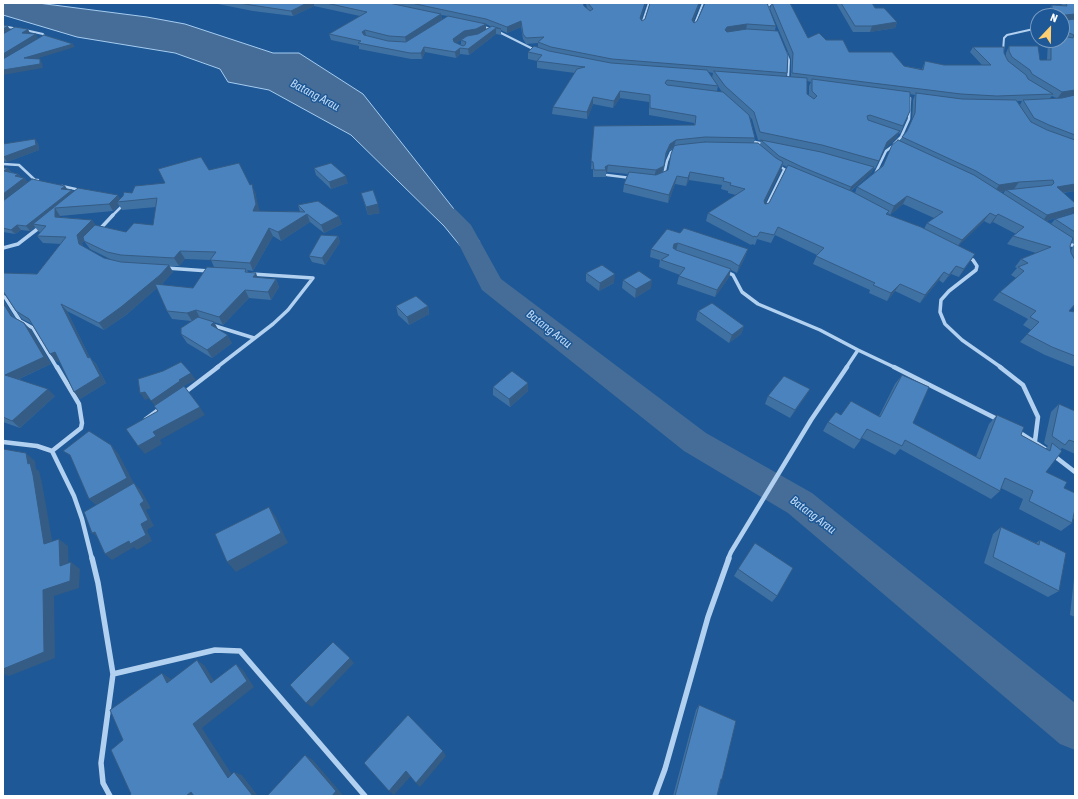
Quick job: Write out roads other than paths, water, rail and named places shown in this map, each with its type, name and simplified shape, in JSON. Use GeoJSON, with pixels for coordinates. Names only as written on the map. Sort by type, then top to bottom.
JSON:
{"type":"FeatureCollection","features":[{"type":"Feature","properties":{"kind":"street"},"geometry":{"type":"LineString","coordinates":[[642,24],[649,3]]}},
{"type":"Feature","properties":{"kind":"street"},"geometry":{"type":"LineString","coordinates":[[694,26],[703,3]]}},
{"type":"Feature","properties":{"kind":"street"},"geometry":{"type":"LineString","coordinates":[[770,14],[768,6],[771,3]]}},
{"type":"Feature","properties":{"kind":"street"},"geometry":{"type":"LineString","coordinates":[[475,24],[493,29],[527,47],[538,51]]}},
{"type":"Feature","properties":{"kind":"street"},"geometry":{"type":"LineString","coordinates":[[3,26],[39,32],[45,35],[44,38],[39,41]]}},
{"type":"Feature","properties":{"kind":"street"},"geometry":{"type":"LineString","coordinates":[[10,33],[16,29]]}},
{"type":"Feature","properties":{"kind":"street"},"geometry":{"type":"LineString","coordinates":[[488,32],[493,29]]}},
{"type":"Feature","properties":{"kind":"street"},"geometry":{"type":"LineString","coordinates":[[1003,58],[1004,38],[1015,32],[1030,29]]}},
{"type":"Feature","properties":{"kind":"street"},"geometry":{"type":"LineString","coordinates":[[785,51],[789,60],[788,81]]}},
{"type":"Feature","properties":{"kind":"street"},"geometry":{"type":"LineString","coordinates":[[782,81],[794,82]]}},
{"type":"Feature","properties":{"kind":"street"},"geometry":{"type":"LineString","coordinates":[[870,178],[877,172],[886,151],[901,137],[910,119],[910,96],[917,97]]}},
{"type":"Feature","properties":{"kind":"street"},"geometry":{"type":"LineString","coordinates":[[753,135],[758,148]]}},
{"type":"Feature","properties":{"kind":"street"},"geometry":{"type":"LineString","coordinates":[[894,135],[901,137]]}},
{"type":"Feature","properties":{"kind":"street"},"geometry":{"type":"LineString","coordinates":[[755,142],[770,145]]}},
{"type":"Feature","properties":{"kind":"street"},"geometry":{"type":"LineString","coordinates":[[894,145],[900,148]]}},
{"type":"Feature","properties":{"kind":"street"},"geometry":{"type":"LineString","coordinates":[[661,178],[665,175],[667,161],[671,152],[681,148]]}},
{"type":"Feature","properties":{"kind":"street"},"geometry":{"type":"LineString","coordinates":[[3,164],[19,165],[35,180],[44,182]]}},
{"type":"Feature","properties":{"kind":"street"},"geometry":{"type":"LineString","coordinates":[[776,164],[784,170],[794,174]]}},
{"type":"Feature","properties":{"kind":"street"},"geometry":{"type":"LineString","coordinates":[[764,210],[784,170]]}},
{"type":"Feature","properties":{"kind":"street"},"geometry":{"type":"LineString","coordinates":[[870,170],[877,172]]}},
{"type":"Feature","properties":{"kind":"street"},"geometry":{"type":"LineString","coordinates":[[607,175],[632,178]]}},
{"type":"Feature","properties":{"kind":"street"},"geometry":{"type":"LineString","coordinates":[[30,184],[35,180]]}},
{"type":"Feature","properties":{"kind":"street"},"geometry":{"type":"LineString","coordinates":[[54,184],[80,190],[83,192],[82,194]]}},
{"type":"Feature","properties":{"kind":"street"},"geometry":{"type":"LineString","coordinates":[[96,233],[126,202]]}},
{"type":"Feature","properties":{"kind":"street"},"geometry":{"type":"LineString","coordinates":[[3,248],[18,244],[41,226]]}},
{"type":"Feature","properties":{"kind":"street"},"geometry":{"type":"LineString","coordinates":[[1065,241],[1073,245],[1069,250]]}},
{"type":"Feature","properties":{"kind":"street"},"geometry":{"type":"LineString","coordinates":[[966,257],[973,260],[977,266],[976,270],[949,291],[941,300],[940,312],[945,324],[962,340],[1009,373],[1023,385],[1038,417],[1035,441]]}},
{"type":"Feature","properties":{"kind":"street"},"geometry":{"type":"LineString","coordinates":[[165,268],[211,272]]}},
{"type":"Feature","properties":{"kind":"street"},"geometry":{"type":"LineString","coordinates":[[720,270],[733,275],[742,292],[758,304],[820,330],[858,350],[922,380],[1004,423]]}},
{"type":"Feature","properties":{"kind":"street"},"geometry":{"type":"LineString","coordinates":[[180,395],[274,324],[288,310],[313,278],[250,274]]}},
{"type":"Feature","properties":{"kind":"street"},"geometry":{"type":"LineString","coordinates":[[3,297],[5,297],[20,321],[33,328],[79,404],[82,423],[81,428],[52,451]]}},
{"type":"Feature","properties":{"kind":"street"},"geometry":{"type":"LineString","coordinates":[[209,324],[254,338]]}},
{"type":"Feature","properties":{"kind":"street"},"geometry":{"type":"LineString","coordinates":[[655,796],[665,769],[708,617],[720,580],[732,552],[811,420],[858,350]]}},
{"type":"Feature","properties":{"kind":"street"},"geometry":{"type":"LineString","coordinates":[[141,422],[167,404]]}},
{"type":"Feature","properties":{"kind":"street"},"geometry":{"type":"LineString","coordinates":[[1015,430],[1035,441],[1075,472]]}},
{"type":"Feature","properties":{"kind":"street"},"geometry":{"type":"LineString","coordinates":[[3,442],[37,446],[52,451],[68,484],[82,519],[98,583],[113,674],[100,763],[103,783],[110,796]]}},
{"type":"Feature","properties":{"kind":"street"},"geometry":{"type":"LineString","coordinates":[[82,519],[89,515]]}},
{"type":"Feature","properties":{"kind":"street"},"geometry":{"type":"LineString","coordinates":[[113,674],[215,650],[240,651],[364,796]]}},
{"type":"Feature","properties":{"kind":"water"},"geometry":{"type":"Polygon","coordinates":[[[3,3],[38,3],[147,17],[185,24],[273,53],[299,53],[363,94],[480,242],[462,248],[444,226],[351,135],[269,90],[228,82],[220,69],[175,53],[77,37],[3,15],[3,3]]]}},
{"type":"Feature","properties":{"kind":"waterway","name":"Batang Arau"},"geometry":{"type":"LineString","coordinates":[[447,214],[463,230],[491,284],[695,442],[800,503],[1075,729]]}}]}
